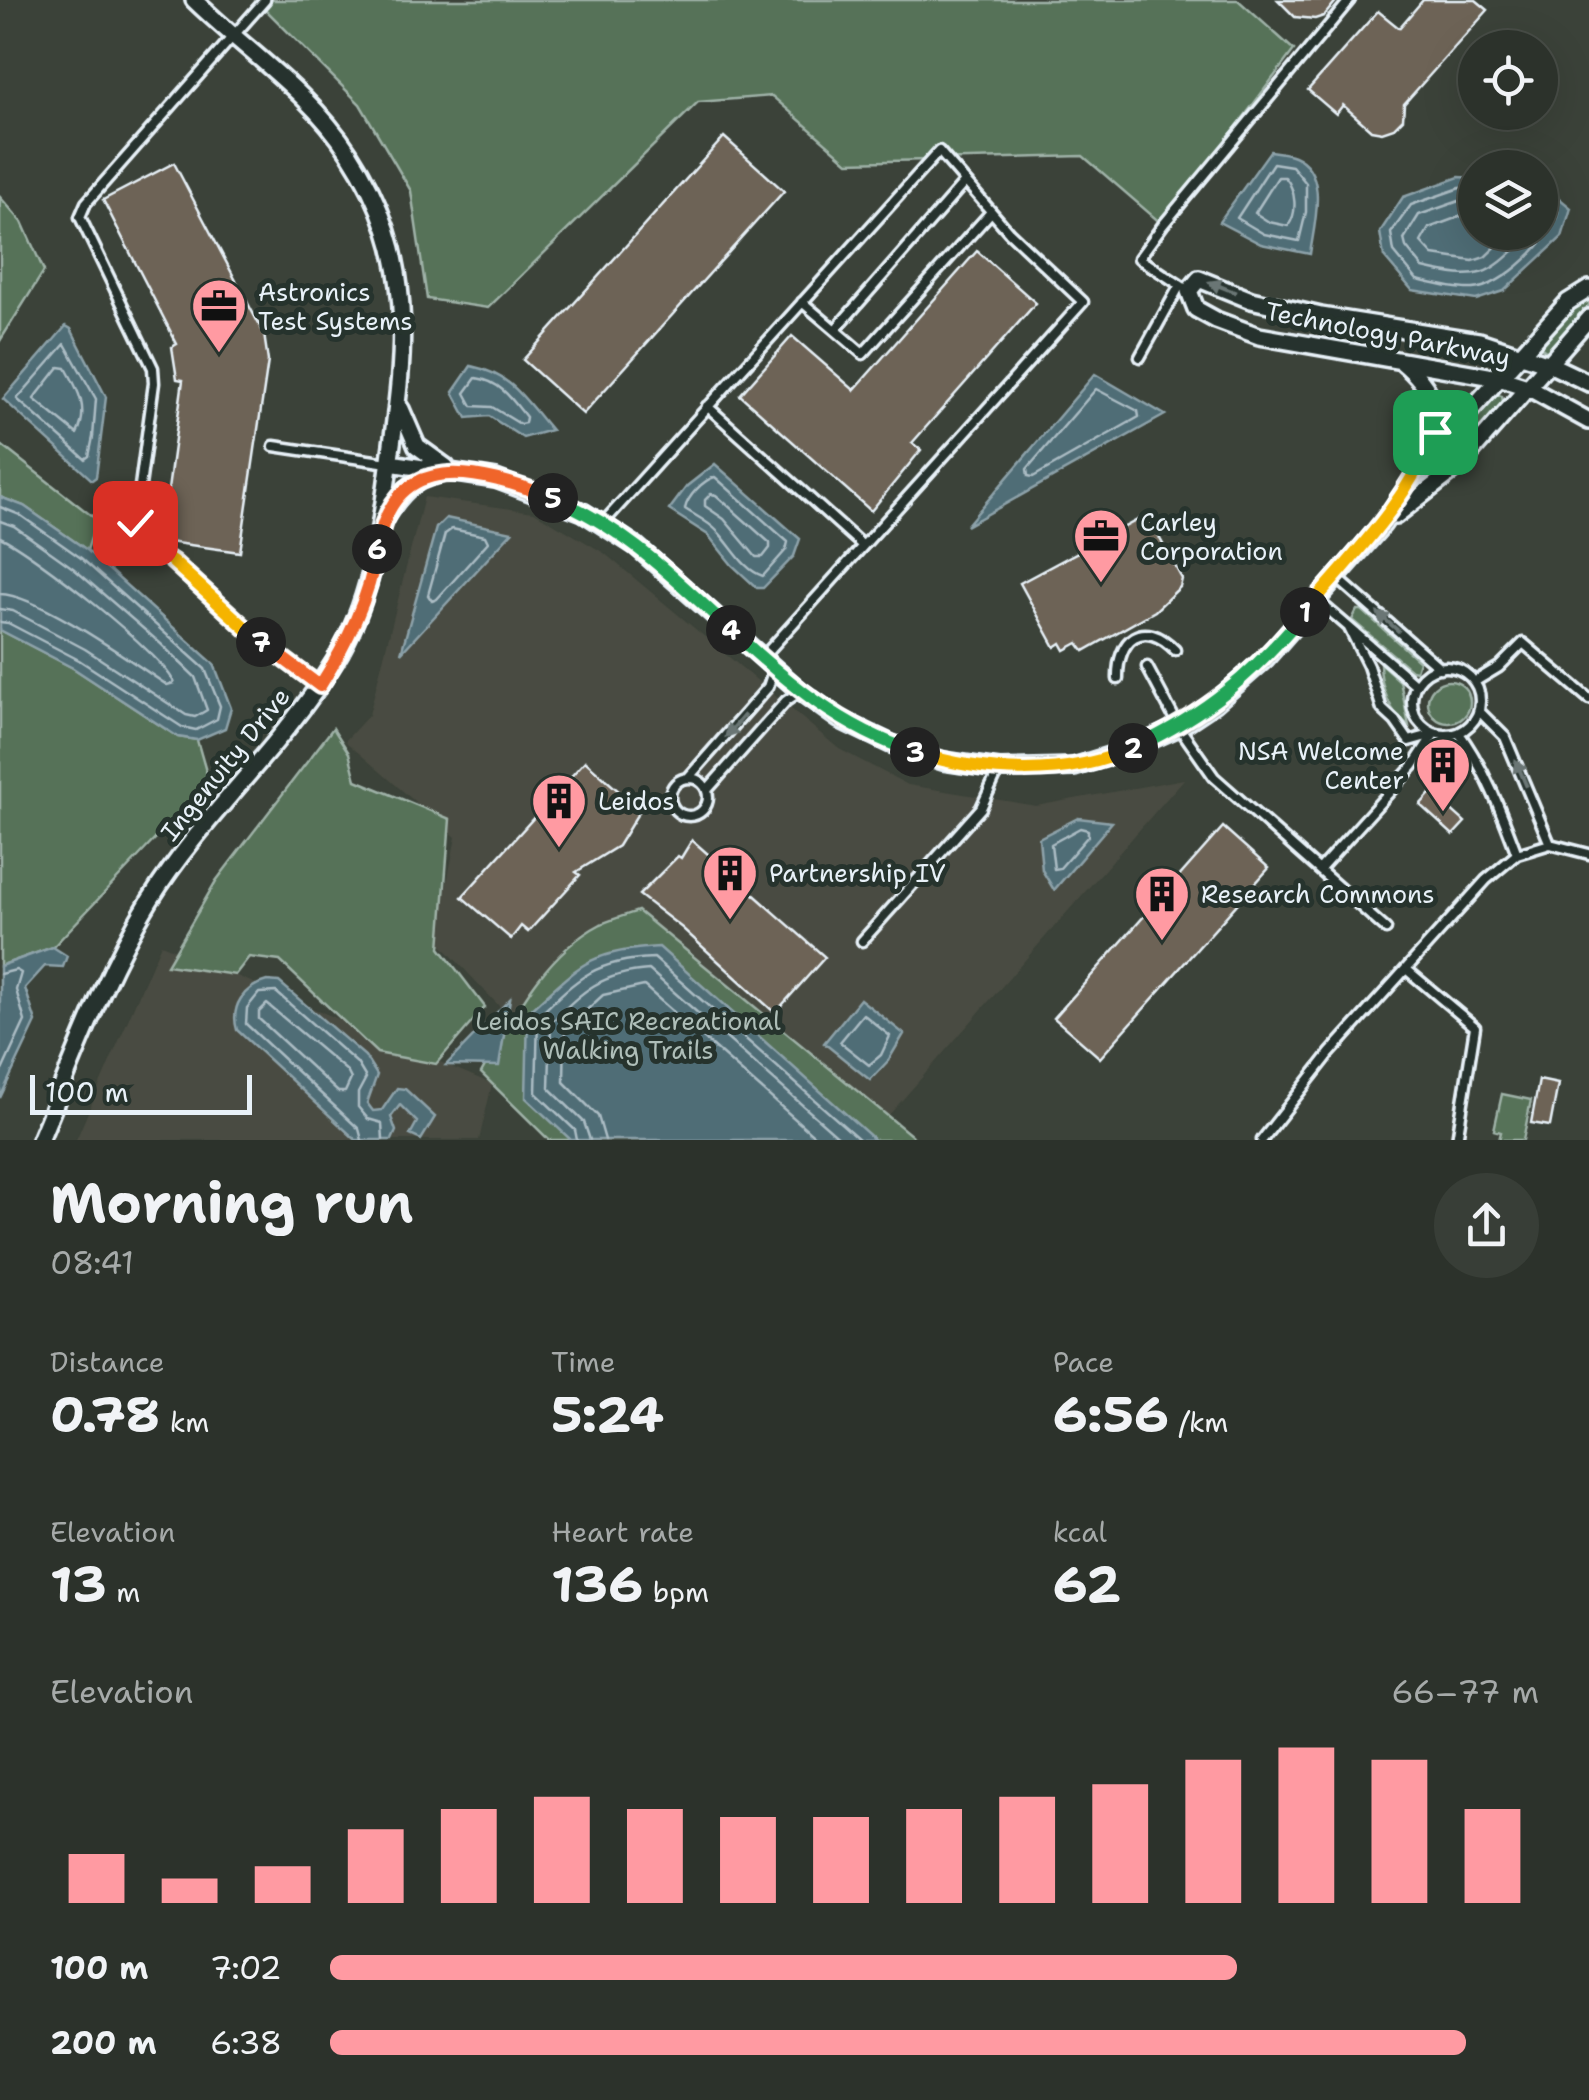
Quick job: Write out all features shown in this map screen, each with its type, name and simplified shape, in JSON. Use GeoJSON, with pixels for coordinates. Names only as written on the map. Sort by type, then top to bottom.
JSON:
{"type":"FeatureCollection","features":[{"type":"Feature","properties":{"kind":"street","name":"Ingenuity Drive"},"geometry":{"type":"LineString","coordinates":[[40,1140],[108,977],[153,896],[204,826],[320,686],[343,648],[374,566],[399,401],[404,321],[400,282],[374,198],[350,154],[311,105],[194,0]]}},
{"type":"Feature","properties":{"kind":"street","name":"Technology Parkway"},"geometry":{"type":"LineString","coordinates":[[1589,383],[1549,364],[1480,341],[1321,316],[1251,300],[1199,278],[1184,288],[1196,309],[1259,336],[1499,378],[1528,388],[1589,422]]}},
{"type":"Feature","properties":{"kind":"street"},"geometry":{"type":"LineString","coordinates":[[390,463],[452,471],[530,490],[603,523],[636,546],[800,691],[839,719],[890,744],[943,761],[999,768],[1074,767],[1125,752],[1179,726],[1214,703],[1265,660],[1384,524],[1423,462],[1568,302],[1589,289]]}},
{"type":"Feature","properties":{"kind":"street"},"geometry":{"type":"LineString","coordinates":[[1384,524],[1458,467],[1589,318]]}},
{"type":"Feature","properties":{"kind":"street"},"geometry":{"type":"LineString","coordinates":[[1399,359],[1421,377],[1435,405],[1435,432],[1423,462]]}},
{"type":"Feature","properties":{"kind":"street"},"geometry":{"type":"LineString","coordinates":[[399,401],[416,446],[452,471]]}},
{"type":"Feature","properties":{"kind":"street"},"geometry":{"type":"LineString","coordinates":[[381,524],[408,486],[452,471]]}},
{"type":"Feature","properties":{"kind":"lane"},"geometry":{"type":"LineString","coordinates":[[265,0],[86,203],[80,216],[153,368],[137,532],[146,544],[172,561],[258,639],[320,686]]}},
{"type":"Feature","properties":{"kind":"lane"},"geometry":{"type":"LineString","coordinates":[[1140,357],[1184,288],[1139,258],[1350,0]]}},
{"type":"Feature","properties":{"kind":"lane"},"geometry":{"type":"LineString","coordinates":[[603,523],[939,150],[991,212],[1083,302],[863,546],[768,664],[768,687],[688,778],[670,792],[671,804],[679,814],[692,816],[703,810],[708,800],[700,781],[688,778]]}},
{"type":"Feature","properties":{"kind":"lane"},"geometry":{"type":"LineString","coordinates":[[835,330],[966,182]]}},
{"type":"Feature","properties":{"kind":"lane"},"geometry":{"type":"LineString","coordinates":[[802,302],[863,354],[991,212]]}},
{"type":"Feature","properties":{"kind":"lane"},"geometry":{"type":"LineString","coordinates":[[707,406],[863,546]]}},
{"type":"Feature","properties":{"kind":"lane"},"geometry":{"type":"LineString","coordinates":[[274,446],[390,463]]}},
{"type":"Feature","properties":{"kind":"lane"},"geometry":{"type":"LineString","coordinates":[[1336,577],[1440,668]]}},
{"type":"Feature","properties":{"kind":"lane"},"geometry":{"type":"LineString","coordinates":[[1316,599],[1416,685]]}},
{"type":"Feature","properties":{"kind":"lane"},"geometry":{"type":"LineString","coordinates":[[1349,628],[1368,666],[1382,709],[1409,741],[1468,728],[1479,710],[1479,691],[1474,682],[1459,670],[1440,668],[1422,677],[1412,696],[1416,719],[1434,734]]}},
{"type":"Feature","properties":{"kind":"lane"},"geometry":{"type":"LineString","coordinates":[[1118,679],[1120,652],[1129,638],[1141,634],[1154,636],[1174,650]]}},
{"type":"Feature","properties":{"kind":"lane"},"geometry":{"type":"LineString","coordinates":[[1474,682],[1499,667],[1523,644],[1589,699]]}},
{"type":"Feature","properties":{"kind":"lane"},"geometry":{"type":"LineString","coordinates":[[1146,667],[1214,777],[1386,929]]}},
{"type":"Feature","properties":{"kind":"lane"},"geometry":{"type":"LineString","coordinates":[[706,790],[786,701],[800,691]]}},
{"type":"Feature","properties":{"kind":"lane"},"geometry":{"type":"LineString","coordinates":[[1479,710],[1505,737],[1550,844]]}},
{"type":"Feature","properties":{"kind":"lane"},"geometry":{"type":"LineString","coordinates":[[1459,733],[1494,793],[1517,854]]}},
{"type":"Feature","properties":{"kind":"lane"},"geometry":{"type":"LineString","coordinates":[[1320,869],[1413,766],[1434,734]]}},
{"type":"Feature","properties":{"kind":"lane"},"geometry":{"type":"LineString","coordinates":[[862,940],[981,808],[999,768]]}},
{"type":"Feature","properties":{"kind":"lane"},"geometry":{"type":"LineString","coordinates":[[1262,1140],[1330,1053],[1486,880],[1517,854],[1550,844],[1589,854]]}},
{"type":"Feature","properties":{"kind":"lane"},"geometry":{"type":"LineString","coordinates":[[1406,969],[1475,1027],[1457,1140]]}},
{"type":"Feature","properties":{"kind":"shaded area"},"geometry":{"type":"Polygon","coordinates":[[[424,497],[534,512],[604,553],[839,749],[908,785],[1036,806],[1184,779],[867,1140],[517,1025],[436,939],[456,837],[345,741],[369,715],[424,497]]]}},
{"type":"Feature","properties":{"kind":"shaded area"},"geometry":{"type":"Polygon","coordinates":[[[161,944],[492,1084],[479,1140],[76,1140],[161,944]]]}},
{"type":"Feature","properties":{"kind":"green space"},"geometry":{"type":"Polygon","coordinates":[[[256,0],[1238,0],[1294,50],[1163,225],[1083,156],[848,162],[772,96],[698,102],[488,308],[427,299],[411,191],[360,104],[256,0]]]}},
{"type":"Feature","properties":{"kind":"green space"},"geometry":{"type":"Polygon","coordinates":[[[0,197],[22,222],[44,271],[0,341],[0,197]]]}},
{"type":"Feature","properties":{"kind":"green space"},"geometry":{"type":"Polygon","coordinates":[[[1589,294],[1589,306],[1547,352],[1539,346],[1541,340],[1589,294]]]}},
{"type":"Feature","properties":{"kind":"green space"},"geometry":{"type":"Polygon","coordinates":[[[1493,394],[1502,396],[1503,402],[1445,467],[1437,464],[1438,457],[1493,394]]]}},
{"type":"Feature","properties":{"kind":"green space"},"geometry":{"type":"Polygon","coordinates":[[[0,444],[97,520],[87,550],[24,506],[0,497],[0,444]]]}},
{"type":"Feature","properties":{"kind":"green space"},"geometry":{"type":"Polygon","coordinates":[[[1357,610],[1362,610],[1419,661],[1416,671],[1352,620],[1357,610]]]}},
{"type":"Feature","properties":{"kind":"green space"},"geometry":{"type":"Polygon","coordinates":[[[0,630],[73,668],[178,737],[197,740],[209,782],[53,947],[0,966],[0,630]]]}},
{"type":"Feature","properties":{"kind":"green space"},"geometry":{"type":"Polygon","coordinates":[[[1380,663],[1400,681],[1409,726],[1396,715],[1387,699],[1380,663]]]}},
{"type":"Feature","properties":{"kind":"green space"},"geometry":{"type":"Polygon","coordinates":[[[1449,681],[1464,687],[1470,702],[1464,717],[1449,723],[1434,717],[1428,702],[1434,687],[1449,681]]]}},
{"type":"Feature","properties":{"kind":"green space"},"geometry":{"type":"Polygon","coordinates":[[[333,728],[349,753],[356,780],[450,819],[440,948],[485,1007],[436,1064],[377,1053],[280,961],[249,957],[235,975],[167,965],[216,881],[333,728]]]}},
{"type":"Feature","properties":{"kind":"green space","name":"Leidos SAIC Recreational Walking Trails"},"geometry":{"type":"Polygon","coordinates":[[[638,911],[917,1140],[549,1140],[481,1073],[531,990],[562,952],[601,924],[638,911]]]}},
{"type":"Feature","properties":{"kind":"green space"},"geometry":{"type":"Polygon","coordinates":[[[1502,1094],[1531,1100],[1523,1140],[1499,1140],[1501,1132],[1494,1130],[1502,1094]]]}},
{"type":"Feature","properties":{"kind":"water"},"geometry":{"type":"Polygon","coordinates":[[[1270,151],[1294,156],[1312,174],[1317,200],[1310,254],[1261,244],[1219,222],[1270,151]]]}},
{"type":"Feature","properties":{"kind":"water"},"geometry":{"type":"Polygon","coordinates":[[[1458,177],[1458,250],[1548,250],[1504,291],[1476,300],[1412,290],[1384,257],[1380,232],[1403,197],[1458,177]]]}},
{"type":"Feature","properties":{"kind":"water"},"geometry":{"type":"Polygon","coordinates":[[[1558,197],[1571,208],[1558,241],[1558,197]]]}},
{"type":"Feature","properties":{"kind":"water"},"geometry":{"type":"Polygon","coordinates":[[[66,326],[106,397],[96,477],[92,480],[3,399],[66,326]]]}},
{"type":"Feature","properties":{"kind":"water"},"geometry":{"type":"Polygon","coordinates":[[[471,366],[508,382],[551,430],[523,438],[489,416],[467,418],[453,392],[471,366]]]}},
{"type":"Feature","properties":{"kind":"water"},"geometry":{"type":"Polygon","coordinates":[[[1095,374],[1165,415],[966,526],[1095,374]]]}},
{"type":"Feature","properties":{"kind":"water"},"geometry":{"type":"Polygon","coordinates":[[[715,464],[800,539],[794,556],[763,588],[757,588],[732,565],[708,535],[669,510],[687,486],[715,464]]]}},
{"type":"Feature","properties":{"kind":"water"},"geometry":{"type":"Polygon","coordinates":[[[0,497],[24,506],[87,550],[214,664],[231,708],[225,728],[197,740],[178,737],[73,668],[0,630],[0,497]]]}},
{"type":"Feature","properties":{"kind":"water"},"geometry":{"type":"Polygon","coordinates":[[[446,518],[512,532],[401,653],[436,528],[446,518]]]}},
{"type":"Feature","properties":{"kind":"water"},"geometry":{"type":"Polygon","coordinates":[[[1078,818],[1112,822],[1054,890],[1042,870],[1039,838],[1078,818]]]}},
{"type":"Feature","properties":{"kind":"water"},"geometry":{"type":"Polygon","coordinates":[[[53,947],[67,956],[63,967],[45,966],[25,988],[36,1022],[0,1098],[0,966],[53,947]]]}},
{"type":"Feature","properties":{"kind":"water","name":"Leidos SAIC Recreational Walking Trails"},"geometry":{"type":"Polygon","coordinates":[[[659,947],[875,1140],[571,1140],[526,1098],[528,1012],[573,972],[599,957],[659,947]]]}},
{"type":"Feature","properties":{"kind":"water"},"geometry":{"type":"Polygon","coordinates":[[[267,981],[279,982],[365,1056],[377,1075],[367,1103],[373,1111],[382,1110],[397,1088],[405,1089],[435,1117],[421,1140],[410,1135],[417,1122],[400,1105],[391,1117],[396,1131],[392,1140],[356,1140],[237,1030],[236,1013],[241,999],[267,981]]]}},
{"type":"Feature","properties":{"kind":"water"},"geometry":{"type":"Polygon","coordinates":[[[510,999],[499,1066],[446,1065],[510,999]]]}},
{"type":"Feature","properties":{"kind":"water"},"geometry":{"type":"Polygon","coordinates":[[[860,999],[904,1034],[888,1061],[870,1080],[824,1043],[860,999]]]}},
{"type":"Feature","properties":{"kind":"building"},"geometry":{"type":"Polygon","coordinates":[[[1278,0],[1337,0],[1324,16],[1315,19],[1295,17],[1278,0]]]}},
{"type":"Feature","properties":{"kind":"building"},"geometry":{"type":"Polygon","coordinates":[[[1423,0],[1476,0],[1488,10],[1470,30],[1458,30],[1458,44],[1404,104],[1403,119],[1394,128],[1371,130],[1343,105],[1336,114],[1308,90],[1378,11],[1399,28],[1423,0]]]}},
{"type":"Feature","properties":{"kind":"building"},"geometry":{"type":"Polygon","coordinates":[[[724,137],[784,191],[583,414],[523,360],[724,137]]]}},
{"type":"Feature","properties":{"kind":"building","name":"Astronics Test Systems"},"geometry":{"type":"Polygon","coordinates":[[[174,163],[264,334],[268,361],[240,552],[161,541],[183,380],[177,379],[172,347],[177,344],[103,200],[174,163]]]}},
{"type":"Feature","properties":{"kind":"building"},"geometry":{"type":"Polygon","coordinates":[[[977,251],[1036,303],[912,443],[921,450],[871,511],[740,395],[792,336],[854,390],[977,251]]]}},
{"type":"Feature","properties":{"kind":"building","name":"Carley Corporation"},"geometry":{"type":"Polygon","coordinates":[[[1147,515],[1182,579],[1180,587],[1155,611],[1084,651],[1078,643],[1065,650],[1061,643],[1055,647],[1020,583],[1147,515]]]}},
{"type":"Feature","properties":{"kind":"building","name":"Leidos"},"geometry":{"type":"Polygon","coordinates":[[[585,761],[622,794],[643,802],[640,810],[618,846],[576,872],[580,875],[528,932],[521,926],[511,939],[462,897],[585,761]]]}},
{"type":"Feature","properties":{"kind":"building","name":"NSA Welcome Center"},"geometry":{"type":"Polygon","coordinates":[[[1437,786],[1454,800],[1448,807],[1465,822],[1453,835],[1420,805],[1437,786]]]}},
{"type":"Feature","properties":{"kind":"building","name":"Research Commons"},"geometry":{"type":"Polygon","coordinates":[[[1223,827],[1269,868],[1100,1058],[1054,1018],[1223,827]]]}},
{"type":"Feature","properties":{"kind":"building","name":"Partnership IV"},"geometry":{"type":"Polygon","coordinates":[[[692,840],[825,957],[775,1013],[682,928],[639,895],[678,856],[681,858],[692,840]]]}},
{"type":"Feature","properties":{"kind":"building"},"geometry":{"type":"Polygon","coordinates":[[[1539,1080],[1558,1084],[1550,1126],[1531,1123],[1539,1080]]]}},
{"type":"Feature","properties":{"kind":"place","name":"Astronics Test Systems"},"geometry":{"type":"Point","coordinates":[219,355]}},
{"type":"Feature","properties":{"kind":"place","name":"Carley Corporation"},"geometry":{"type":"Point","coordinates":[1101,585]}},
{"type":"Feature","properties":{"kind":"place","name":"NSA Welcome Center"},"geometry":{"type":"Point","coordinates":[1443,814]}},
{"type":"Feature","properties":{"kind":"place","name":"Leidos"},"geometry":{"type":"Point","coordinates":[559,850]}},
{"type":"Feature","properties":{"kind":"place","name":"Partnership IV"},"geometry":{"type":"Point","coordinates":[730,922]}},
{"type":"Feature","properties":{"kind":"place","name":"Research Commons"},"geometry":{"type":"Point","coordinates":[1162,943]}},
{"type":"Feature","properties":{"kind":"route"},"geometry":{"type":"LineString","coordinates":[[135,523],[146,544],[172,561],[258,639],[320,686],[362,606],[381,524],[402,493],[423,478],[452,471],[496,480],[560,501],[618,532],[774,670],[839,719],[890,744],[943,761],[999,768],[1074,767],[1125,752],[1179,726],[1214,703],[1265,660],[1384,524],[1423,462],[1435,432]]}}]}
